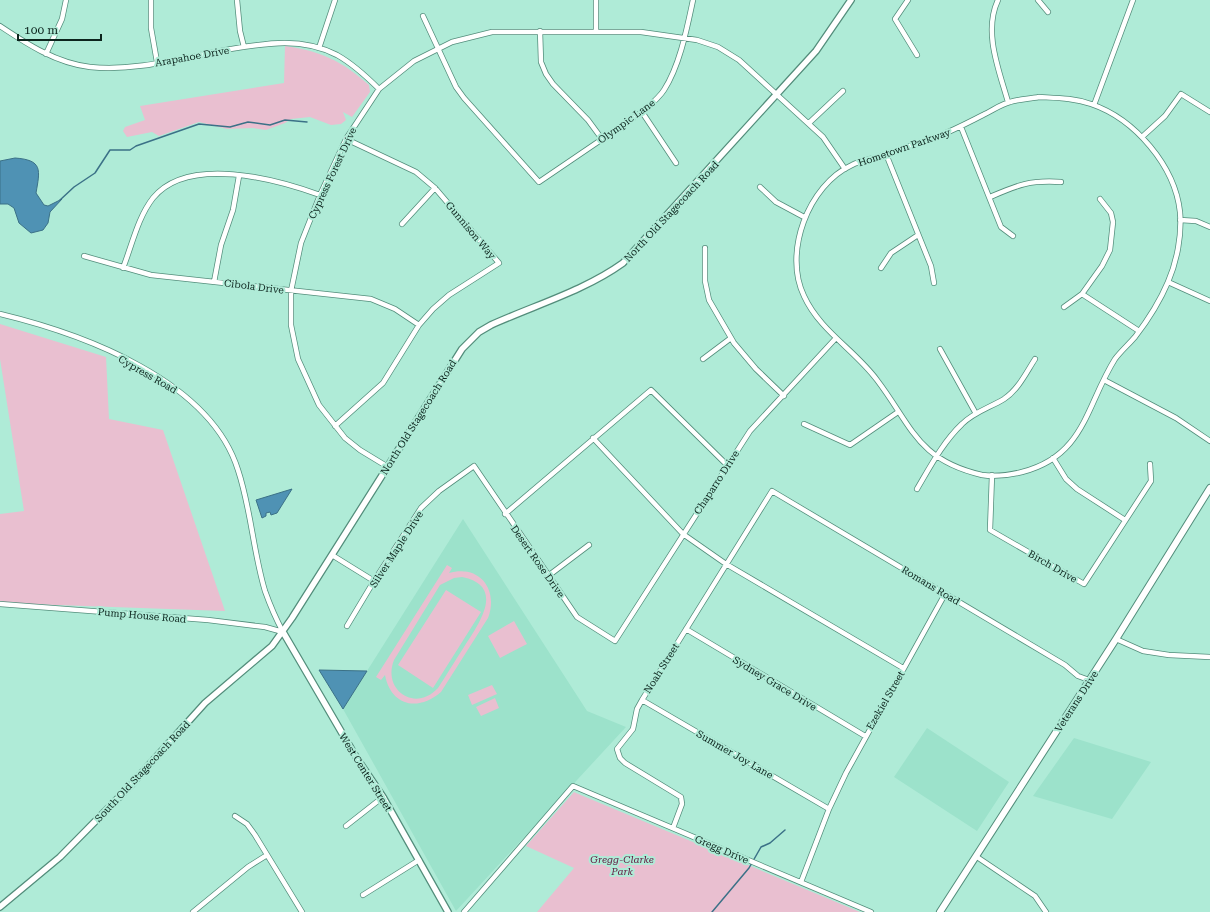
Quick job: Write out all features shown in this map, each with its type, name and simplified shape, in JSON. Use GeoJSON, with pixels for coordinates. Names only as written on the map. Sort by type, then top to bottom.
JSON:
{"type":"FeatureCollection","features":[{"type":"Feature","properties":{"kind":"main road","name":"Veterans Drive"},"geometry":{"type":"LineString","coordinates":[[940,912],[977,857],[1090,680],[1210,488]]}},
{"type":"Feature","properties":{"kind":"street"},"geometry":{"type":"LineString","coordinates":[[46,54],[62,19],[66,0]]}},
{"type":"Feature","properties":{"kind":"street"},"geometry":{"type":"LineString","coordinates":[[151,0],[151,28],[157,62]]}},
{"type":"Feature","properties":{"kind":"street"},"geometry":{"type":"LineString","coordinates":[[237,0],[237,12],[244,47]]}},
{"type":"Feature","properties":{"kind":"street"},"geometry":{"type":"LineString","coordinates":[[319,48],[336,0]]}},
{"type":"Feature","properties":{"kind":"street"},"geometry":{"type":"LineString","coordinates":[[596,0],[596,32]]}},
{"type":"Feature","properties":{"kind":"street","name":"Olympic Lane"},"geometry":{"type":"LineString","coordinates":[[438,49],[456,87],[464,98],[539,182],[642,112],[656,100],[665,89],[685,37],[693,0]]}},
{"type":"Feature","properties":{"kind":"street","name":"North Old Stagecoach Road"},"geometry":{"type":"LineString","coordinates":[[283,632],[388,467],[456,356],[471,340],[491,325],[588,284],[606,275],[623,263],[816,52],[851,0]]}},
{"type":"Feature","properties":{"kind":"street"},"geometry":{"type":"LineString","coordinates":[[908,0],[895,19],[917,55]]}},
{"type":"Feature","properties":{"kind":"street"},"geometry":{"type":"LineString","coordinates":[[998,0],[993,12],[991,32],[1008,102]]}},
{"type":"Feature","properties":{"kind":"street"},"geometry":{"type":"LineString","coordinates":[[1038,0],[1048,12]]}},
{"type":"Feature","properties":{"kind":"street"},"geometry":{"type":"LineString","coordinates":[[1094,105],[1133,0]]}},
{"type":"Feature","properties":{"kind":"street"},"geometry":{"type":"LineString","coordinates":[[423,16],[438,49]]}},
{"type":"Feature","properties":{"kind":"street","name":"Arapahoe Drive"},"geometry":{"type":"LineString","coordinates":[[0,26],[46,54],[65,62],[89,67],[116,68],[264,43],[302,43],[319,48],[350,63],[379,89]]}},
{"type":"Feature","properties":{"kind":"street"},"geometry":{"type":"LineString","coordinates":[[540,31],[541,62],[546,74],[553,84],[588,120],[602,139]]}},
{"type":"Feature","properties":{"kind":"street","name":"Cypress Forest Drive"},"geometry":{"type":"LineString","coordinates":[[388,467],[360,450],[345,438],[319,405],[298,359],[291,325],[291,291],[302,243],[320,194],[346,139],[379,89],[414,62],[452,42],[492,32],[641,32],[685,37],[718,47],[739,60],[823,137],[845,169]]}},
{"type":"Feature","properties":{"kind":"street"},"geometry":{"type":"LineString","coordinates":[[809,123],[843,91]]}},
{"type":"Feature","properties":{"kind":"street"},"geometry":{"type":"LineString","coordinates":[[1142,137],[1165,116],[1181,94],[1210,112]]}},
{"type":"Feature","properties":{"kind":"street","name":"Hometown Parkway"},"geometry":{"type":"LineString","coordinates":[[1039,97],[1073,99],[1094,105],[1124,121],[1142,137],[1159,158],[1172,184],[1180,212],[1180,220],[1176,257],[1168,282],[1150,317],[1117,356],[1079,432],[1064,451],[1041,467],[1011,474],[985,476],[960,468],[936,457],[914,436],[876,378],[816,318],[802,294],[798,268],[797,242],[804,217],[818,195],[835,176],[851,165],[921,143],[961,127],[1008,102],[1039,97]]}},
{"type":"Feature","properties":{"kind":"street"},"geometry":{"type":"LineString","coordinates":[[642,112],[676,163]]}},
{"type":"Feature","properties":{"kind":"street"},"geometry":{"type":"LineString","coordinates":[[961,127],[1001,227],[1013,236]]}},
{"type":"Feature","properties":{"kind":"street","name":"Gunnison Way"},"geometry":{"type":"LineString","coordinates":[[335,426],[383,383],[419,326],[433,309],[449,295],[499,263],[435,188],[416,172],[346,139]]}},
{"type":"Feature","properties":{"kind":"street"},"geometry":{"type":"LineString","coordinates":[[886,154],[931,266],[934,283]]}},
{"type":"Feature","properties":{"kind":"street"},"geometry":{"type":"LineString","coordinates":[[124,268],[146,210],[153,198],[166,186],[179,179],[198,175],[239,176],[282,182],[320,194]]}},
{"type":"Feature","properties":{"kind":"street"},"geometry":{"type":"LineString","coordinates":[[214,282],[221,245],[233,210],[239,176]]}},
{"type":"Feature","properties":{"kind":"street"},"geometry":{"type":"LineString","coordinates":[[990,197],[1021,183],[1039,181],[1060,182]]}},
{"type":"Feature","properties":{"kind":"street"},"geometry":{"type":"LineString","coordinates":[[760,187],[776,202],[804,217]]}},
{"type":"Feature","properties":{"kind":"street"},"geometry":{"type":"LineString","coordinates":[[402,224],[435,188]]}},
{"type":"Feature","properties":{"kind":"street"},"geometry":{"type":"LineString","coordinates":[[1064,307],[1082,294],[1102,266],[1113,240],[1113,222],[1111,213],[1100,199]]}},
{"type":"Feature","properties":{"kind":"street"},"geometry":{"type":"LineString","coordinates":[[1180,220],[1196,221],[1210,227]]}},
{"type":"Feature","properties":{"kind":"street"},"geometry":{"type":"LineString","coordinates":[[881,268],[891,253],[918,235]]}},
{"type":"Feature","properties":{"kind":"street"},"geometry":{"type":"LineString","coordinates":[[705,248],[705,281],[708,300],[732,338],[756,368],[784,396]]}},
{"type":"Feature","properties":{"kind":"street","name":"Cibola Drive"},"geometry":{"type":"LineString","coordinates":[[84,256],[151,275],[371,299],[395,309],[419,326]]}},
{"type":"Feature","properties":{"kind":"street"},"geometry":{"type":"LineString","coordinates":[[1168,282],[1210,301]]}},
{"type":"Feature","properties":{"kind":"street"},"geometry":{"type":"LineString","coordinates":[[1082,294],[1139,331]]}},
{"type":"Feature","properties":{"kind":"street","name":"Cypress Road"},"geometry":{"type":"LineString","coordinates":[[0,314],[62,331],[83,339],[127,361],[175,388],[194,403],[215,426],[228,447],[238,470],[265,590],[283,632]]}},
{"type":"Feature","properties":{"kind":"street"},"geometry":{"type":"LineString","coordinates":[[703,360],[732,338]]}},
{"type":"Feature","properties":{"kind":"street","name":"Chaparro Drive"},"geometry":{"type":"LineString","coordinates":[[615,641],[750,431],[836,338]]}},
{"type":"Feature","properties":{"kind":"street"},"geometry":{"type":"LineString","coordinates":[[940,349],[975,412]]}},
{"type":"Feature","properties":{"kind":"street"},"geometry":{"type":"LineString","coordinates":[[917,489],[936,457],[961,424],[975,412],[1004,399],[1015,390],[1035,358]]}},
{"type":"Feature","properties":{"kind":"street"},"geometry":{"type":"LineString","coordinates":[[1104,380],[1176,418],[1210,441]]}},
{"type":"Feature","properties":{"kind":"street"},"geometry":{"type":"LineString","coordinates":[[506,514],[593,438],[652,390],[727,465]]}},
{"type":"Feature","properties":{"kind":"street"},"geometry":{"type":"LineString","coordinates":[[804,424],[850,445],[898,412]]}},
{"type":"Feature","properties":{"kind":"street"},"geometry":{"type":"LineString","coordinates":[[593,438],[683,534],[726,564],[903,668]]}},
{"type":"Feature","properties":{"kind":"street"},"geometry":{"type":"LineString","coordinates":[[1053,458],[1066,479],[1077,489],[1125,520]]}},
{"type":"Feature","properties":{"kind":"street","name":"Birch Drive"},"geometry":{"type":"LineString","coordinates":[[992,475],[990,530],[1084,584],[1151,481],[1150,464]]}},
{"type":"Feature","properties":{"kind":"street","name":"Desert Rose Drive"},"geometry":{"type":"LineString","coordinates":[[474,466],[577,617],[615,641]]}},
{"type":"Feature","properties":{"kind":"street","name":"Silver Maple Drive"},"geometry":{"type":"LineString","coordinates":[[347,626],[421,508],[439,491],[474,466]]}},
{"type":"Feature","properties":{"kind":"street","name":"Noah Street"},"geometry":{"type":"LineString","coordinates":[[673,828],[682,804],[681,797],[625,763],[618,755],[619,746],[633,729],[637,709],[642,700],[772,491]]}},
{"type":"Feature","properties":{"kind":"street","name":"Romans Road"},"geometry":{"type":"LineString","coordinates":[[772,491],[1064,665],[1078,676],[1090,680]]}},
{"type":"Feature","properties":{"kind":"street"},"geometry":{"type":"LineString","coordinates":[[548,576],[589,545]]}},
{"type":"Feature","properties":{"kind":"street"},"geometry":{"type":"LineString","coordinates":[[332,555],[374,581]]}},
{"type":"Feature","properties":{"kind":"street","name":"Ezekiel Street"},"geometry":{"type":"LineString","coordinates":[[802,882],[829,808],[865,736],[945,594]]}},
{"type":"Feature","properties":{"kind":"street","name":"Pump House Road"},"geometry":{"type":"LineString","coordinates":[[0,604],[215,621],[265,627],[283,632]]}},
{"type":"Feature","properties":{"kind":"street","name":"Sydney Grace Drive"},"geometry":{"type":"LineString","coordinates":[[686,629],[865,736]]}},
{"type":"Feature","properties":{"kind":"street","name":"West Center Street"},"geometry":{"type":"LineString","coordinates":[[283,632],[356,757],[383,797],[448,912]]}},
{"type":"Feature","properties":{"kind":"street","name":"South Old Stagecoach Road"},"geometry":{"type":"LineString","coordinates":[[0,908],[60,857],[131,785],[205,703],[272,646],[283,632]]}},
{"type":"Feature","properties":{"kind":"street"},"geometry":{"type":"LineString","coordinates":[[1116,639],[1143,651],[1169,655],[1210,657]]}},
{"type":"Feature","properties":{"kind":"street","name":"Summer Joy Lane"},"geometry":{"type":"LineString","coordinates":[[642,700],[829,808]]}},
{"type":"Feature","properties":{"kind":"street","name":"Gregg Drive"},"geometry":{"type":"LineString","coordinates":[[464,912],[573,786],[871,912]]}},
{"type":"Feature","properties":{"kind":"street"},"geometry":{"type":"LineString","coordinates":[[346,826],[383,797]]}},
{"type":"Feature","properties":{"kind":"street"},"geometry":{"type":"LineString","coordinates":[[235,816],[247,824],[255,835],[302,912]]}},
{"type":"Feature","properties":{"kind":"street"},"geometry":{"type":"LineString","coordinates":[[193,912],[248,866],[266,855]]}},
{"type":"Feature","properties":{"kind":"street"},"geometry":{"type":"LineString","coordinates":[[977,857],[1036,896],[1046,912]]}},
{"type":"Feature","properties":{"kind":"street"},"geometry":{"type":"LineString","coordinates":[[363,895],[418,860]]}},
{"type":"Feature","properties":{"kind":"shaded area"},"geometry":{"type":"Polygon","coordinates":[[[463,519],[587,711],[626,727],[456,911],[343,709],[463,519]]]}},
{"type":"Feature","properties":{"kind":"shaded area"},"geometry":{"type":"Polygon","coordinates":[[[927,728],[1009,782],[977,831],[894,777],[927,728]]]}},
{"type":"Feature","properties":{"kind":"shaded area"},"geometry":{"type":"Polygon","coordinates":[[[1074,738],[1151,762],[1112,819],[1033,796],[1074,738]]]}},
{"type":"Feature","properties":{"kind":"green space"},"geometry":{"type":"Polygon","coordinates":[[[285,46],[310,51],[330,58],[350,69],[369,85],[370,92],[352,117],[343,112],[346,120],[341,124],[331,125],[310,117],[291,119],[285,123],[266,130],[253,128],[227,129],[199,122],[159,136],[152,132],[127,137],[123,131],[125,127],[145,120],[140,106],[284,83],[285,46]]]}},
{"type":"Feature","properties":{"kind":"green space"},"geometry":{"type":"Polygon","coordinates":[[[0,324],[106,357],[109,419],[163,430],[225,611],[0,603],[0,514],[24,511],[0,359],[0,324]]]}},
{"type":"Feature","properties":{"kind":"green space"},"geometry":{"type":"Polygon","coordinates":[[[447,565],[452,568],[449,573],[460,571],[469,572],[484,581],[491,597],[491,607],[488,618],[441,692],[423,702],[415,704],[407,703],[393,694],[385,675],[381,680],[376,677],[447,565]],[[462,577],[454,578],[440,585],[394,660],[392,671],[393,681],[397,689],[403,695],[411,698],[420,698],[429,695],[438,688],[476,628],[485,607],[486,597],[483,589],[476,582],[462,577]]]}},
{"type":"Feature","properties":{"kind":"green space"},"geometry":{"type":"Polygon","coordinates":[[[446,590],[481,612],[433,688],[398,665],[446,590]]]}},
{"type":"Feature","properties":{"kind":"green space"},"geometry":{"type":"Polygon","coordinates":[[[514,621],[527,644],[500,658],[488,636],[514,621]]]}},
{"type":"Feature","properties":{"kind":"green space"},"geometry":{"type":"Polygon","coordinates":[[[492,685],[497,694],[472,705],[468,695],[492,685]]]}},
{"type":"Feature","properties":{"kind":"green space"},"geometry":{"type":"Polygon","coordinates":[[[495,698],[499,708],[481,716],[476,707],[495,698]]]}},
{"type":"Feature","properties":{"kind":"green space","name":"Gregg-Clarke Park"},"geometry":{"type":"Polygon","coordinates":[[[574,792],[860,912],[537,912],[574,868],[526,846],[574,792]]]}},
{"type":"Feature","properties":{"kind":"water"},"geometry":{"type":"Polygon","coordinates":[[[15,158],[31,161],[38,168],[36,193],[44,205],[48,206],[62,199],[50,212],[48,223],[43,230],[31,233],[19,223],[14,208],[8,204],[0,204],[0,161],[15,158]]]}},
{"type":"Feature","properties":{"kind":"water"},"geometry":{"type":"Polygon","coordinates":[[[292,489],[277,513],[271,515],[270,512],[266,513],[266,516],[262,518],[256,500],[292,489]]]}},
{"type":"Feature","properties":{"kind":"water"},"geometry":{"type":"Polygon","coordinates":[[[319,670],[367,671],[343,709],[319,670]]]}},
{"type":"Feature","properties":{"kind":"waterway"},"geometry":{"type":"LineString","coordinates":[[60,200],[74,187],[95,173],[110,150],[130,150],[136,146],[199,124],[230,127],[248,122],[270,125],[285,120],[307,122]]}},
{"type":"Feature","properties":{"kind":"waterway"},"geometry":{"type":"LineString","coordinates":[[712,912],[749,868],[761,847],[770,843],[785,830]]}}]}
